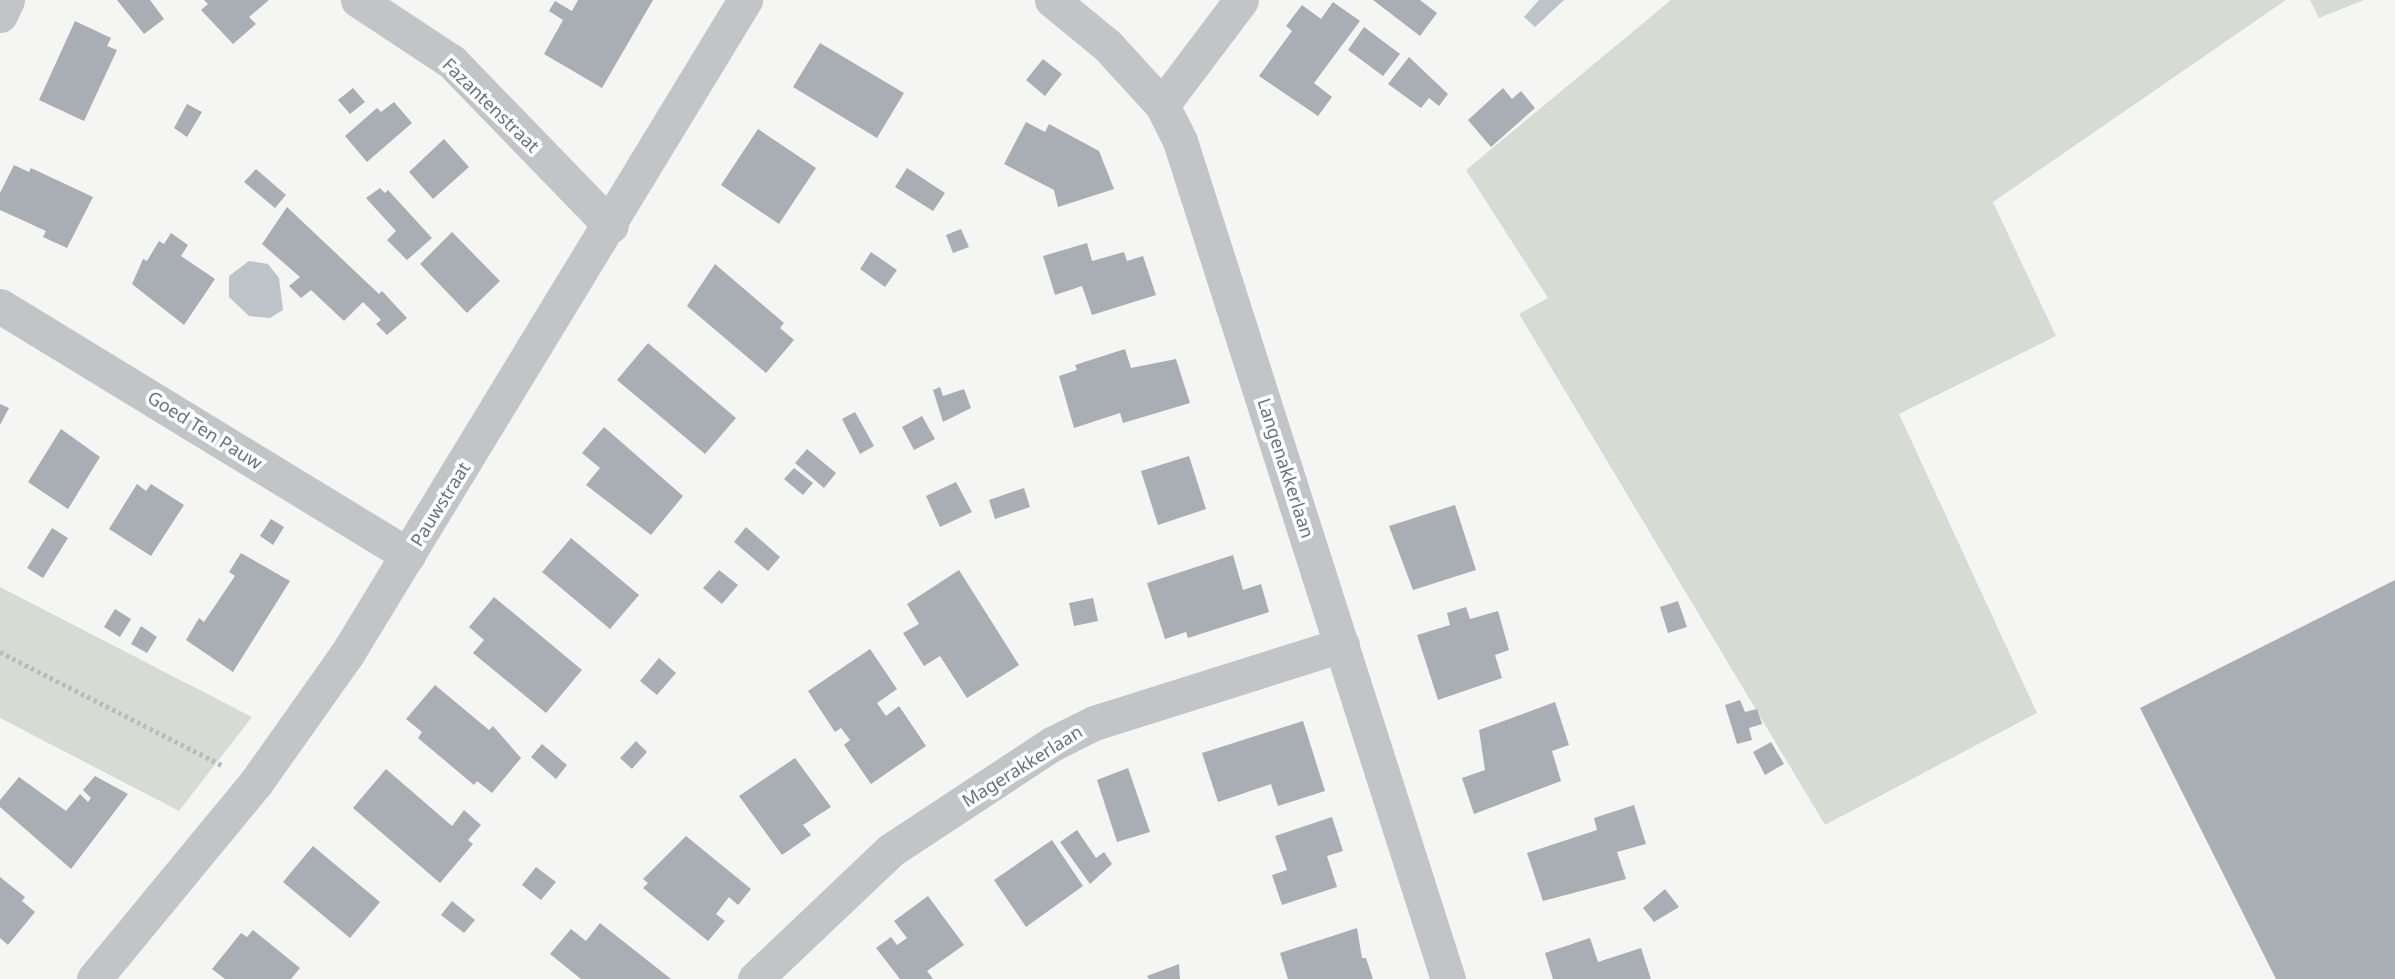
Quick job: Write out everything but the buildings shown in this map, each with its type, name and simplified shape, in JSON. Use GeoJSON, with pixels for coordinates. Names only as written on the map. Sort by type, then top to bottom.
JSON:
{"type":"FeatureCollection","features":[{"type":"Feature","properties":{"kind":"street"},"geometry":{"type":"LineString","coordinates":[[0,15],[6,0]]}},
{"type":"Feature","properties":{"kind":"street","name":"Fazantenstraat"},"geometry":{"type":"LineString","coordinates":[[358,0],[452,62],[611,226]]}},
{"type":"Feature","properties":{"kind":"street","name":"Pauwstraat"},"geometry":{"type":"LineString","coordinates":[[94,979],[257,782],[347,654],[611,226],[745,0]]}},
{"type":"Feature","properties":{"kind":"street","name":"Langenakkerlaan"},"geometry":{"type":"LineString","coordinates":[[1052,0],[1107,45],[1161,105],[1203,206],[1448,979]]}},
{"type":"Feature","properties":{"kind":"street"},"geometry":{"type":"LineString","coordinates":[[1161,105],[1241,0]]}},
{"type":"Feature","properties":{"kind":"street","name":"Goed Ten Pauw"},"geometry":{"type":"LineString","coordinates":[[0,306],[408,555]]}},
{"type":"Feature","properties":{"kind":"street","name":"Magerakkerlaan"},"geometry":{"type":"LineString","coordinates":[[755,979],[891,850],[1052,744],[1094,723],[1342,645]]}},
{"type":"Feature","properties":{"kind":"path"},"geometry":{"type":"LineString","coordinates":[[0,652],[257,782]]}},
{"type":"Feature","properties":{"kind":"shaded area"},"geometry":{"type":"Polygon","coordinates":[[[1539,0],[1564,0],[1535,27],[1524,17],[1539,0]]]}},
{"type":"Feature","properties":{"kind":"shaded area"},"geometry":{"type":"Polygon","coordinates":[[[1671,0],[2286,0],[1993,202],[2056,336],[1899,414],[2037,713],[1825,825],[1519,314],[1548,298],[1466,170],[1671,0]]]}},
{"type":"Feature","properties":{"kind":"shaded area"},"geometry":{"type":"Polygon","coordinates":[[[2310,0],[2364,0],[2319,18],[2310,0]]]}},
{"type":"Feature","properties":{"kind":"shaded area"},"geometry":{"type":"Polygon","coordinates":[[[249,261],[268,264],[279,278],[283,310],[270,318],[249,316],[229,297],[229,276],[249,261]]]}},
{"type":"Feature","properties":{"kind":"shaded area"},"geometry":{"type":"Polygon","coordinates":[[[0,587],[252,717],[179,811],[0,718],[0,587]]]}}]}
